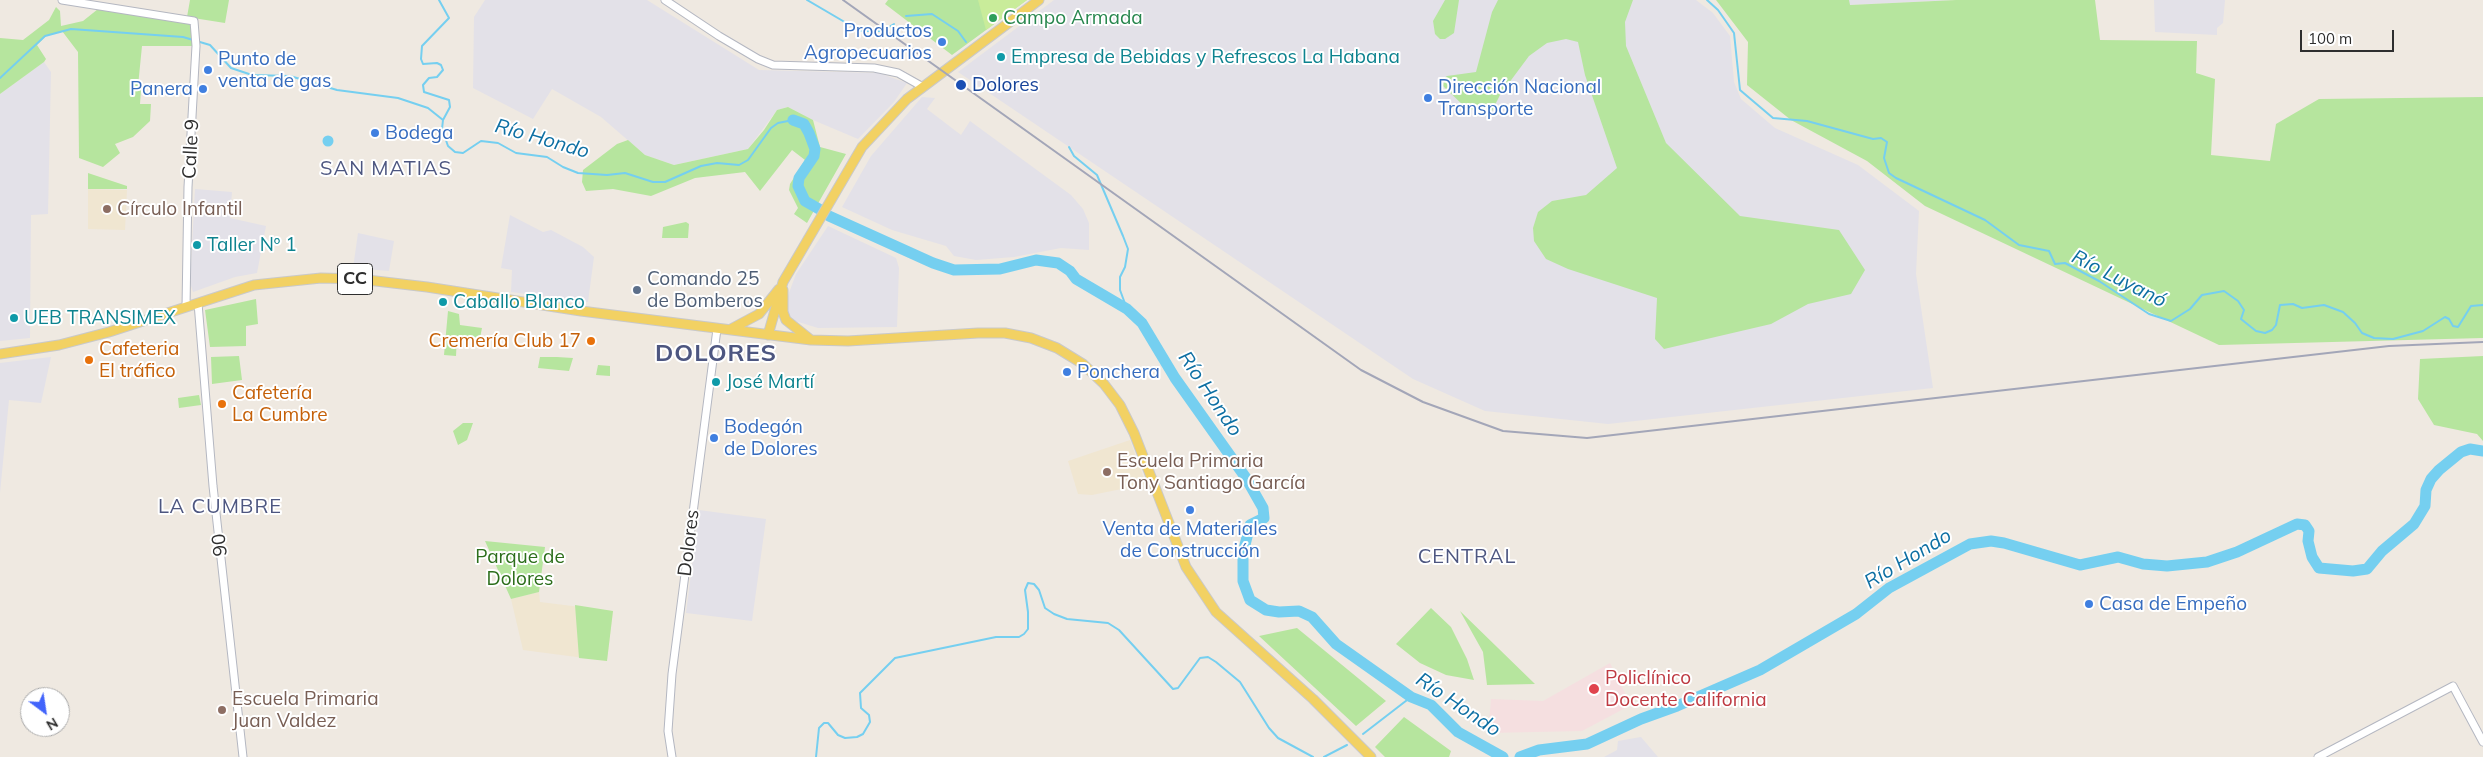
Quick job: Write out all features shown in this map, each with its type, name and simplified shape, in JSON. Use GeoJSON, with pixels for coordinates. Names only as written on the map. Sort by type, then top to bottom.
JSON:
{"type":"FeatureCollection","features":[{"type":"Feature","properties":{"kind":"main road"},"geometry":{"type":"LineString","coordinates":[[728,330],[759,314],[783,282],[862,147],[894,111],[1039,0]]}},
{"type":"Feature","properties":{"kind":"main road","name":"CC"},"geometry":{"type":"LineString","coordinates":[[0,354],[75,341],[263,283],[321,278],[359,279],[768,336],[811,340],[848,341],[1005,333],[1047,343],[1083,364],[1104,384],[1120,405],[1134,433],[1186,567],[1216,612],[1346,730],[1371,757]]}},
{"type":"Feature","properties":{"kind":"main road"},"geometry":{"type":"LineString","coordinates":[[768,336],[783,282]]}},
{"type":"Feature","properties":{"kind":"main road"},"geometry":{"type":"LineString","coordinates":[[783,282],[786,320],[811,340]]}},
{"type":"Feature","properties":{"kind":"street","name":"Calle 9"},"geometry":{"type":"LineString","coordinates":[[62,0],[194,21],[196,46],[188,186],[186,307]]}},
{"type":"Feature","properties":{"kind":"street"},"geometry":{"type":"LineString","coordinates":[[665,0],[758,59],[773,64],[854,69],[874,68],[898,73],[923,87]]}},
{"type":"Feature","properties":{"kind":"street","name":"90"},"geometry":{"type":"LineString","coordinates":[[198,303],[213,486],[243,757]]}},
{"type":"Feature","properties":{"kind":"street","name":"Dolores"},"geometry":{"type":"LineString","coordinates":[[672,757],[668,731],[672,674],[717,329]]}},
{"type":"Feature","properties":{"kind":"street"},"geometry":{"type":"LineString","coordinates":[[2318,757],[2453,686],[2483,742]]}},
{"type":"Feature","properties":{"kind":"shaded area"},"geometry":{"type":"Polygon","coordinates":[[[485,0],[647,0],[759,70],[879,73],[907,83],[894,102],[858,139],[788,107],[777,110],[748,149],[674,165],[645,155],[601,117],[552,89],[533,119],[473,88],[474,17],[485,0]]]}},
{"type":"Feature","properties":{"kind":"shaded area"},"geometry":{"type":"Polygon","coordinates":[[[1054,0],[1696,0],[1713,13],[1730,36],[1734,82],[1741,99],[1775,128],[1858,165],[1919,211],[1916,274],[1933,388],[1608,424],[1485,411],[1413,379],[958,72],[1054,0]]]}},
{"type":"Feature","properties":{"kind":"shaded area"},"geometry":{"type":"Polygon","coordinates":[[[1849,0],[1956,0],[1849,5],[1849,0]]]}},
{"type":"Feature","properties":{"kind":"shaded area"},"geometry":{"type":"Polygon","coordinates":[[[2154,0],[2225,0],[2223,23],[2217,28],[2217,35],[2155,32],[2154,0]]]}},
{"type":"Feature","properties":{"kind":"shaded area"},"geometry":{"type":"Polygon","coordinates":[[[44,62],[51,72],[48,214],[31,215],[30,338],[0,341],[0,94],[44,62]]]}},
{"type":"Feature","properties":{"kind":"shaded area"},"geometry":{"type":"Polygon","coordinates":[[[922,97],[935,98],[927,109],[961,135],[970,121],[1071,195],[1083,209],[1089,223],[1089,250],[1061,248],[1014,257],[976,260],[954,256],[946,246],[892,230],[842,207],[871,156],[922,97]]]}},
{"type":"Feature","properties":{"kind":"shaded area","name":"Círculo Infantil"},"geometry":{"type":"Polygon","coordinates":[[[88,189],[127,190],[125,230],[88,229],[88,189]]]}},
{"type":"Feature","properties":{"kind":"shaded area"},"geometry":{"type":"Polygon","coordinates":[[[195,189],[232,192],[230,218],[266,226],[257,273],[235,277],[193,292],[190,283],[195,189]]]}},
{"type":"Feature","properties":{"kind":"shaded area"},"geometry":{"type":"Polygon","coordinates":[[[510,215],[543,232],[551,230],[583,247],[594,257],[588,302],[511,292],[512,270],[501,268],[510,215]]]}},
{"type":"Feature","properties":{"kind":"shaded area"},"geometry":{"type":"Polygon","coordinates":[[[828,226],[896,258],[899,268],[897,327],[818,328],[792,320],[786,312],[786,301],[796,274],[828,226]]]}},
{"type":"Feature","properties":{"kind":"shaded area"},"geometry":{"type":"Polygon","coordinates":[[[358,233],[394,241],[389,271],[353,268],[358,233]]]}},
{"type":"Feature","properties":{"kind":"shaded area"},"geometry":{"type":"Polygon","coordinates":[[[51,357],[41,403],[9,400],[0,493],[0,363],[51,357]]]}},
{"type":"Feature","properties":{"kind":"shaded area","name":"Escuela Primaria Tony Santiago García"},"geometry":{"type":"Polygon","coordinates":[[[1130,440],[1146,484],[1092,495],[1078,494],[1068,461],[1130,440]]]}},
{"type":"Feature","properties":{"kind":"shaded area"},"geometry":{"type":"Polygon","coordinates":[[[699,510],[766,519],[752,621],[686,613],[699,510]]]}},
{"type":"Feature","properties":{"kind":"shaded area"},"geometry":{"type":"Polygon","coordinates":[[[539,592],[540,602],[613,611],[607,661],[523,650],[511,599],[539,592]]]}},
{"type":"Feature","properties":{"kind":"shaded area","name":"Policlínico Docente California"},"geometry":{"type":"Polygon","coordinates":[[[1610,663],[1631,705],[1582,731],[1488,733],[1491,699],[1543,701],[1610,663]]]}},
{"type":"Feature","properties":{"kind":"shaded area"},"geometry":{"type":"Polygon","coordinates":[[[1641,737],[1658,757],[1604,757],[1617,750],[1618,741],[1641,737]]]}},
{"type":"Feature","properties":{"kind":"green space"},"geometry":{"type":"Polygon","coordinates":[[[190,0],[229,0],[225,23],[187,17],[190,0]]]}},
{"type":"Feature","properties":{"kind":"green space"},"geometry":{"type":"Polygon","coordinates":[[[888,0],[1027,0],[952,55],[885,4],[888,0]]]}},
{"type":"Feature","properties":{"kind":"green space","name":"Campo Armada"},"geometry":{"type":"Polygon","coordinates":[[[978,0],[1027,0],[986,30],[978,0]]]}},
{"type":"Feature","properties":{"kind":"green space"},"geometry":{"type":"Polygon","coordinates":[[[1445,0],[1459,0],[1454,33],[1445,39],[1440,39],[1435,34],[1433,21],[1445,0]]]}},
{"type":"Feature","properties":{"kind":"green space"},"geometry":{"type":"Polygon","coordinates":[[[1498,0],[1633,0],[1625,22],[1626,46],[1666,143],[1740,216],[1839,230],[1865,270],[1851,294],[1808,304],[1771,324],[1664,349],[1655,339],[1657,298],[1568,269],[1546,259],[1534,241],[1533,228],[1538,212],[1552,201],[1586,195],[1617,168],[1585,75],[1578,42],[1566,39],[1547,43],[1529,56],[1500,95],[1489,117],[1464,106],[1443,86],[1444,78],[1447,76],[1476,72],[1492,12],[1498,0]]]}},
{"type":"Feature","properties":{"kind":"green space"},"geometry":{"type":"Polygon","coordinates":[[[1716,0],[1849,0],[1850,5],[1956,0],[2095,0],[2100,40],[2197,41],[2196,73],[2215,79],[2211,155],[2270,161],[2276,124],[2319,99],[2483,97],[2483,338],[2219,345],[1925,206],[1867,161],[1791,120],[1747,85],[1748,42],[1716,0]]]}},
{"type":"Feature","properties":{"kind":"green space"},"geometry":{"type":"Polygon","coordinates":[[[56,7],[60,11],[61,26],[83,21],[98,9],[192,23],[192,46],[142,46],[138,86],[141,90],[140,104],[151,104],[150,121],[133,137],[115,144],[120,153],[103,167],[79,158],[78,52],[62,31],[46,36],[37,45],[46,59],[44,62],[0,94],[0,38],[23,40],[49,20],[56,7]]]}},
{"type":"Feature","properties":{"kind":"green space"},"geometry":{"type":"Polygon","coordinates":[[[788,107],[813,120],[820,147],[846,154],[807,223],[794,214],[798,208],[789,190],[790,184],[805,160],[792,150],[760,191],[745,172],[695,178],[651,196],[613,189],[586,191],[582,182],[583,170],[617,144],[628,140],[645,155],[674,165],[748,149],[764,130],[777,110],[788,107]]]}},
{"type":"Feature","properties":{"kind":"green space"},"geometry":{"type":"Polygon","coordinates":[[[88,173],[127,186],[127,189],[88,189],[88,173]]]}},
{"type":"Feature","properties":{"kind":"green space"},"geometry":{"type":"Polygon","coordinates":[[[686,222],[689,224],[688,238],[662,238],[663,227],[686,222]]]}},
{"type":"Feature","properties":{"kind":"green space"},"geometry":{"type":"Polygon","coordinates":[[[256,299],[258,324],[246,326],[246,346],[210,347],[205,310],[256,299]]]}},
{"type":"Feature","properties":{"kind":"green space"},"geometry":{"type":"Polygon","coordinates":[[[448,311],[459,314],[460,325],[482,328],[480,338],[457,336],[456,356],[444,355],[448,311]]]}},
{"type":"Feature","properties":{"kind":"green space"},"geometry":{"type":"Polygon","coordinates":[[[239,356],[242,380],[212,384],[211,357],[239,356]]]}},
{"type":"Feature","properties":{"kind":"green space"},"geometry":{"type":"Polygon","coordinates":[[[2483,356],[2483,441],[2477,434],[2434,425],[2418,399],[2420,359],[2483,356]]]}},
{"type":"Feature","properties":{"kind":"green space"},"geometry":{"type":"Polygon","coordinates":[[[540,357],[573,358],[569,371],[538,368],[540,357]]]}},
{"type":"Feature","properties":{"kind":"green space"},"geometry":{"type":"Polygon","coordinates":[[[598,365],[610,366],[610,376],[596,375],[598,365]]]}},
{"type":"Feature","properties":{"kind":"green space"},"geometry":{"type":"Polygon","coordinates":[[[199,395],[201,405],[179,408],[178,398],[199,395]]]}},
{"type":"Feature","properties":{"kind":"green space"},"geometry":{"type":"Polygon","coordinates":[[[463,423],[473,423],[467,440],[458,445],[453,431],[463,423]]]}},
{"type":"Feature","properties":{"kind":"green space","name":"Parque de Dolores"},"geometry":{"type":"Polygon","coordinates":[[[485,541],[545,547],[539,592],[511,599],[485,541]]]}},
{"type":"Feature","properties":{"kind":"green space"},"geometry":{"type":"Polygon","coordinates":[[[575,605],[613,611],[607,661],[579,658],[575,605]]]}},
{"type":"Feature","properties":{"kind":"green space"},"geometry":{"type":"Polygon","coordinates":[[[1431,608],[1451,627],[1467,659],[1474,680],[1446,675],[1420,663],[1396,644],[1431,608]]]}},
{"type":"Feature","properties":{"kind":"green space"},"geometry":{"type":"Polygon","coordinates":[[[1460,611],[1535,684],[1487,685],[1483,652],[1460,611]]]}},
{"type":"Feature","properties":{"kind":"green space"},"geometry":{"type":"Polygon","coordinates":[[[1297,628],[1386,701],[1356,726],[1259,636],[1297,628]]]}},
{"type":"Feature","properties":{"kind":"green space"},"geometry":{"type":"Polygon","coordinates":[[[1404,717],[1451,751],[1449,757],[1385,757],[1375,747],[1404,717]]]}},
{"type":"Feature","properties":{"kind":"water"},"geometry":{"type":"Polygon","coordinates":[[[328,135],[334,141],[328,147],[322,141],[328,135]]]}},
{"type":"Feature","properties":{"kind":"waterway","name":"Río Hondo"},"geometry":{"type":"LineString","coordinates":[[439,0],[449,18],[422,46],[421,59],[423,64],[437,63],[441,65],[443,70],[437,77],[429,78],[423,85],[424,92],[449,100],[450,107],[443,120],[442,129],[448,146],[455,152],[463,153],[481,141],[498,143],[516,153],[547,157],[563,167],[578,173],[607,175],[625,173],[653,182],[665,182],[701,166],[717,163],[739,165],[748,160],[771,128],[778,123],[793,120]]}},
{"type":"Feature","properties":{"kind":"waterway"},"geometry":{"type":"LineString","coordinates":[[807,0],[860,31],[881,31]]}},
{"type":"Feature","properties":{"kind":"waterway","name":"Río Luyanó"},"geometry":{"type":"LineString","coordinates":[[1707,0],[1718,10],[1734,33],[1740,90],[1773,118],[1807,121],[1873,139],[1881,138],[1887,142],[1884,158],[1889,173],[1896,178],[1985,220],[2019,245],[2049,251],[2055,264],[2065,263],[2099,281],[2149,314],[2171,321],[2190,309],[2202,295],[2224,291],[2238,301],[2244,310],[2241,319],[2256,331],[2265,333],[2272,330],[2276,325],[2280,305],[2293,304],[2302,308],[2324,305],[2343,312],[2355,323],[2362,333],[2374,338],[2393,339],[2423,331],[2445,317],[2449,319],[2453,326],[2458,327],[2471,306],[2483,305]]}},
{"type":"Feature","properties":{"kind":"waterway"},"geometry":{"type":"LineString","coordinates":[[906,16],[932,14],[958,31],[966,42]]}},
{"type":"Feature","properties":{"kind":"waterway"},"geometry":{"type":"LineString","coordinates":[[889,27],[894,24]]}},
{"type":"Feature","properties":{"kind":"waterway"},"geometry":{"type":"LineString","coordinates":[[0,78],[45,36],[71,29],[183,37],[210,45],[231,68],[252,75],[290,76],[337,90],[398,98],[428,108],[443,120]]}},
{"type":"Feature","properties":{"kind":"waterway","name":"Río Hondo"},"geometry":{"type":"LineString","coordinates":[[793,120],[804,124],[815,149],[814,156],[799,178],[798,186],[805,201],[819,209]]}},
{"type":"Feature","properties":{"kind":"waterway"},"geometry":{"type":"LineString","coordinates":[[1069,147],[1074,156],[1097,175],[1128,249],[1125,267],[1120,277],[1120,290],[1127,309]]}},
{"type":"Feature","properties":{"kind":"waterway","name":"Río Hondo"},"geometry":{"type":"LineString","coordinates":[[829,216],[933,263],[954,270],[1000,269],[1036,260],[1058,263],[1070,271],[1076,279],[1127,309],[1142,323],[1175,378],[1246,478],[1263,508],[1264,518],[1250,525],[1243,553],[1243,581],[1250,600],[1266,610],[1279,612],[1299,611],[1312,617],[1336,644],[1411,697],[1431,705],[1458,732],[1503,757]]}},
{"type":"Feature","properties":{"kind":"waterway","name":"Río Hondo"},"geometry":{"type":"LineString","coordinates":[[1520,757],[1539,750],[1587,744],[1641,719],[1677,706],[1760,670],[1856,614],[1889,588],[1970,544],[1991,541],[2004,543],[2080,565],[2118,557],[2143,564],[2167,566],[2207,562],[2237,552],[2297,524],[2305,525],[2309,531],[2308,541],[2312,557],[2319,568],[2353,571],[2367,569],[2382,551],[2414,524],[2425,506],[2426,490],[2431,479],[2439,470],[2461,452],[2470,449],[2483,451]]}},
{"type":"Feature","properties":{"kind":"waterway"},"geometry":{"type":"LineString","coordinates":[[816,757],[819,728],[824,723],[828,723],[838,735],[845,738],[857,737],[863,734],[870,722],[869,715],[861,708],[860,693],[895,658],[996,637],[1019,637],[1024,634],[1028,629],[1025,590],[1028,583],[1034,584],[1039,590],[1045,608],[1054,614],[1067,619],[1108,623],[1119,630],[1173,689],[1178,688],[1200,658],[1208,657],[1240,682],[1269,728],[1278,738],[1313,757]]}},
{"type":"Feature","properties":{"kind":"waterway"},"geometry":{"type":"LineString","coordinates":[[1363,734],[1411,697]]}},
{"type":"Feature","properties":{"kind":"waterway"},"geometry":{"type":"LineString","coordinates":[[1324,757],[1347,745]]}},
{"type":"Feature","properties":{"kind":"railway"},"geometry":{"type":"LineString","coordinates":[[843,0],[1361,370],[1423,402],[1503,431],[1587,438],[2389,346],[2483,342]]}},
{"type":"Feature","properties":{"kind":"place","name":"Campo Armada"},"geometry":{"type":"Point","coordinates":[993,18]}},
{"type":"Feature","properties":{"kind":"place","name":"Productos Agropecuarios"},"geometry":{"type":"Point","coordinates":[942,42]}},
{"type":"Feature","properties":{"kind":"place","name":"Empresa de Bebidas y Refrescos La Habana"},"geometry":{"type":"Point","coordinates":[1001,57]}},
{"type":"Feature","properties":{"kind":"place","name":"Punto de venta de gas"},"geometry":{"type":"Point","coordinates":[208,70]}},
{"type":"Feature","properties":{"kind":"place","name":"Dolores"},"geometry":{"type":"Point","coordinates":[961,85]}},
{"type":"Feature","properties":{"kind":"place","name":"Panera"},"geometry":{"type":"Point","coordinates":[203,89]}},
{"type":"Feature","properties":{"kind":"place","name":"Dirección Nacional Transporte"},"geometry":{"type":"Point","coordinates":[1428,98]}},
{"type":"Feature","properties":{"kind":"place","name":"Bodega"},"geometry":{"type":"Point","coordinates":[375,133]}},
{"type":"Feature","properties":{"kind":"place","name":"Círculo Infantil"},"geometry":{"type":"Point","coordinates":[107,209]}},
{"type":"Feature","properties":{"kind":"place","name":"Taller Nº 1"},"geometry":{"type":"Point","coordinates":[197,245]}},
{"type":"Feature","properties":{"kind":"place","name":"Comando 25 de Bomberos"},"geometry":{"type":"Point","coordinates":[637,290]}},
{"type":"Feature","properties":{"kind":"place","name":"Caballo Blanco"},"geometry":{"type":"Point","coordinates":[443,302]}},
{"type":"Feature","properties":{"kind":"place","name":"UEB TRANSIMEX"},"geometry":{"type":"Point","coordinates":[14,318]}},
{"type":"Feature","properties":{"kind":"place","name":"Cremería Club 17"},"geometry":{"type":"Point","coordinates":[591,341]}},
{"type":"Feature","properties":{"kind":"place","name":"Cafeteria El tráfico"},"geometry":{"type":"Point","coordinates":[89,360]}},
{"type":"Feature","properties":{"kind":"place","name":"Ponchera"},"geometry":{"type":"Point","coordinates":[1067,372]}},
{"type":"Feature","properties":{"kind":"place","name":"José Martí"},"geometry":{"type":"Point","coordinates":[716,382]}},
{"type":"Feature","properties":{"kind":"place","name":"Cafetería La Cumbre"},"geometry":{"type":"Point","coordinates":[222,404]}},
{"type":"Feature","properties":{"kind":"place","name":"Bodegón de Dolores"},"geometry":{"type":"Point","coordinates":[714,438]}},
{"type":"Feature","properties":{"kind":"place","name":"Escuela Primaria Tony Santiago García"},"geometry":{"type":"Point","coordinates":[1107,472]}},
{"type":"Feature","properties":{"kind":"place","name":"Venta de Materiales de Construcción"},"geometry":{"type":"Point","coordinates":[1190,510]}},
{"type":"Feature","properties":{"kind":"place","name":"Casa de Empeño"},"geometry":{"type":"Point","coordinates":[2089,604]}},
{"type":"Feature","properties":{"kind":"place","name":"Policlínico Docente California"},"geometry":{"type":"Point","coordinates":[1594,689]}},
{"type":"Feature","properties":{"kind":"place","name":"Escuela Primaria Juan Valdez"},"geometry":{"type":"Point","coordinates":[222,710]}},
{"type":"Feature","properties":{"kind":"district","name":"SAN MATIAS"},"geometry":{"type":"Point","coordinates":[386,169]}},
{"type":"Feature","properties":{"kind":"district","name":"DOLORES"},"geometry":{"type":"Point","coordinates":[716,354]}},
{"type":"Feature","properties":{"kind":"district","name":"LA CUMBRE"},"geometry":{"type":"Point","coordinates":[220,507]}},
{"type":"Feature","properties":{"kind":"district","name":"CENTRAL"},"geometry":{"type":"Point","coordinates":[1467,557]}}]}
